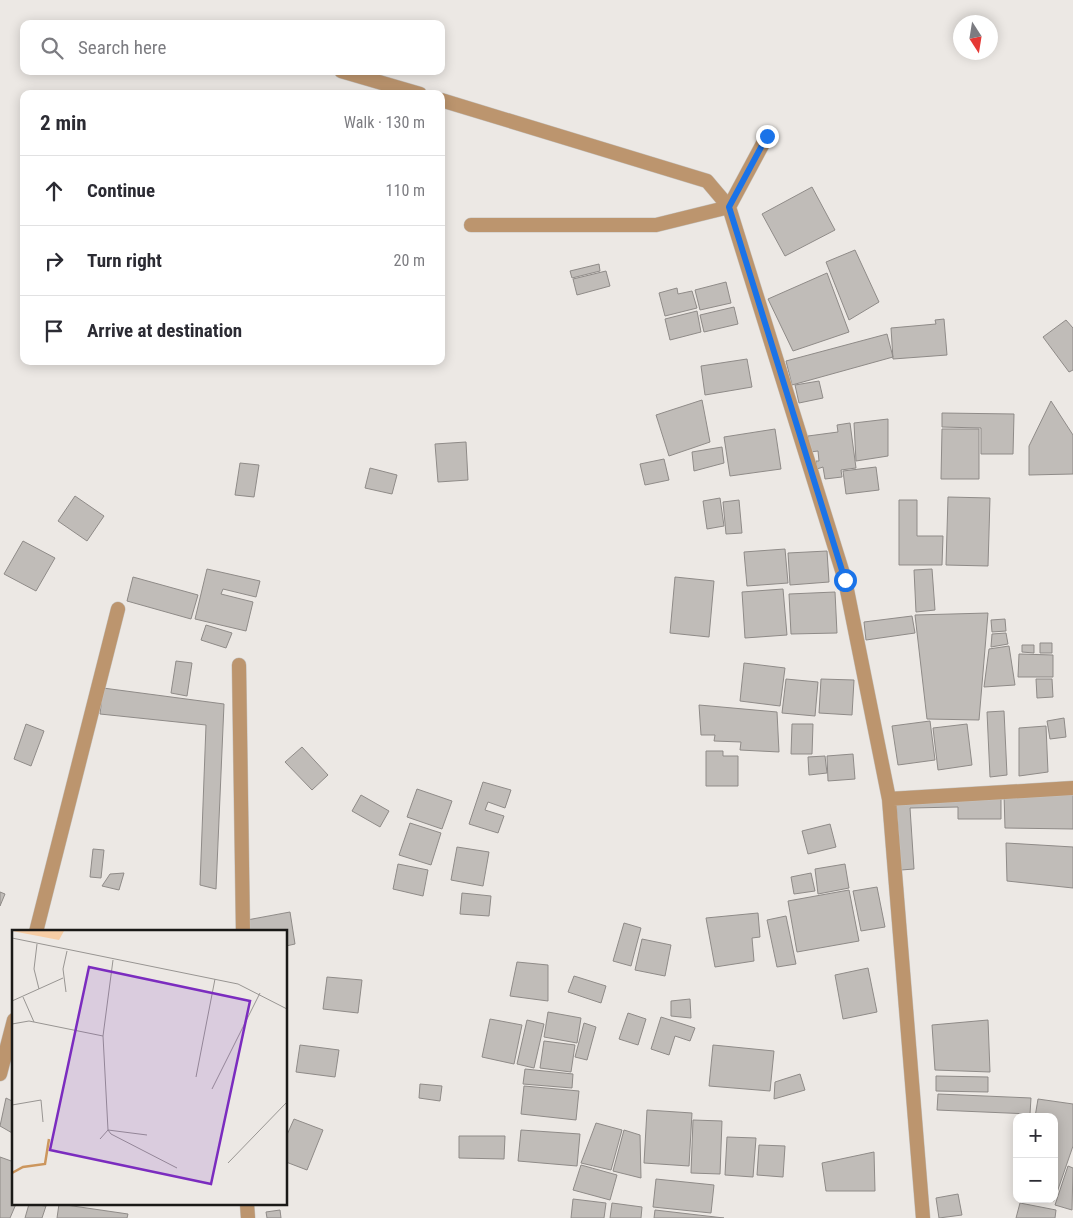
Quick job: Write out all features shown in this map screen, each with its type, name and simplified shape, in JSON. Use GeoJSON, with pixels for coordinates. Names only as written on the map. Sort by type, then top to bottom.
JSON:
{"type":"FeatureCollection","features":[{"type":"Feature","properties":{"kind":"street"},"geometry":{"type":"LineString","coordinates":[[356,75],[406,90]]}},
{"type":"Feature","properties":{"kind":"street"},"geometry":{"type":"LineString","coordinates":[[445,101],[707,181],[729,207],[845,580],[889,799],[923,1218]]}},
{"type":"Feature","properties":{"kind":"street"},"geometry":{"type":"LineString","coordinates":[[471,225],[656,226],[729,207],[767,136]]}},
{"type":"Feature","properties":{"kind":"street"},"geometry":{"type":"LineString","coordinates":[[37,930],[118,609]]}},
{"type":"Feature","properties":{"kind":"street"},"geometry":{"type":"LineString","coordinates":[[239,665],[243,930]]}},
{"type":"Feature","properties":{"kind":"street"},"geometry":{"type":"LineString","coordinates":[[889,799],[1073,788]]}},
{"type":"Feature","properties":{"kind":"street"},"geometry":{"type":"LineString","coordinates":[[0,1074],[12,1028]]}},
{"type":"Feature","properties":{"kind":"building"},"geometry":{"type":"Polygon","coordinates":[[[812,187],[835,230],[785,256],[762,214],[812,187]]]}},
{"type":"Feature","properties":{"kind":"building"},"geometry":{"type":"Polygon","coordinates":[[[855,250],[879,302],[849,320],[826,262],[855,250]]]}},
{"type":"Feature","properties":{"kind":"building"},"geometry":{"type":"Polygon","coordinates":[[[599,264],[600,271],[572,278],[570,271],[599,264]]]}},
{"type":"Feature","properties":{"kind":"building"},"geometry":{"type":"Polygon","coordinates":[[[606,271],[610,286],[577,295],[573,279],[606,271]]]}},
{"type":"Feature","properties":{"kind":"building"},"geometry":{"type":"Polygon","coordinates":[[[827,273],[849,332],[793,351],[768,299],[827,273]]]}},
{"type":"Feature","properties":{"kind":"building"},"geometry":{"type":"Polygon","coordinates":[[[726,282],[731,303],[700,310],[695,290],[726,282]]]}},
{"type":"Feature","properties":{"kind":"building"},"geometry":{"type":"Polygon","coordinates":[[[677,288],[678,294],[692,291],[697,308],[665,316],[659,293],[677,288]]]}},
{"type":"Feature","properties":{"kind":"building"},"geometry":{"type":"Polygon","coordinates":[[[734,307],[738,324],[704,332],[700,315],[734,307]]]}},
{"type":"Feature","properties":{"kind":"building"},"geometry":{"type":"Polygon","coordinates":[[[697,311],[701,332],[670,340],[665,319],[697,311]]]}},
{"type":"Feature","properties":{"kind":"building"},"geometry":{"type":"Polygon","coordinates":[[[944,319],[947,355],[893,359],[891,328],[936,324],[935,320],[944,319]]]}},
{"type":"Feature","properties":{"kind":"building"},"geometry":{"type":"Polygon","coordinates":[[[1066,320],[1073,328],[1073,370],[1069,372],[1043,337],[1066,320]]]}},
{"type":"Feature","properties":{"kind":"building"},"geometry":{"type":"Polygon","coordinates":[[[887,334],[893,357],[792,385],[786,361],[887,334]]]}},
{"type":"Feature","properties":{"kind":"building"},"geometry":{"type":"Polygon","coordinates":[[[747,359],[752,387],[705,395],[701,366],[747,359]]]}},
{"type":"Feature","properties":{"kind":"building"},"geometry":{"type":"Polygon","coordinates":[[[819,381],[823,398],[799,403],[795,385],[819,381]]]}},
{"type":"Feature","properties":{"kind":"building"},"geometry":{"type":"Polygon","coordinates":[[[702,400],[710,442],[669,456],[656,415],[702,400]]]}},
{"type":"Feature","properties":{"kind":"building"},"geometry":{"type":"Polygon","coordinates":[[[1051,401],[1073,435],[1073,474],[1029,475],[1029,446],[1051,401]]]}},
{"type":"Feature","properties":{"kind":"building"},"geometry":{"type":"Polygon","coordinates":[[[942,413],[1014,414],[1013,454],[981,454],[981,428],[942,427],[942,413]]]}},
{"type":"Feature","properties":{"kind":"building"},"geometry":{"type":"Polygon","coordinates":[[[888,419],[888,456],[856,461],[854,423],[888,419]]]}},
{"type":"Feature","properties":{"kind":"building"},"geometry":{"type":"Polygon","coordinates":[[[850,423],[856,468],[841,470],[842,477],[825,479],[823,467],[817,469],[816,461],[819,461],[818,451],[810,452],[808,436],[838,432],[837,425],[850,423]]]}},
{"type":"Feature","properties":{"kind":"building"},"geometry":{"type":"Polygon","coordinates":[[[775,429],[781,469],[730,476],[724,437],[775,429]]]}},
{"type":"Feature","properties":{"kind":"building"},"geometry":{"type":"Polygon","coordinates":[[[942,429],[979,429],[979,479],[941,479],[942,429]]]}},
{"type":"Feature","properties":{"kind":"building"},"geometry":{"type":"Polygon","coordinates":[[[466,442],[468,480],[438,482],[435,444],[466,442]]]}},
{"type":"Feature","properties":{"kind":"building"},"geometry":{"type":"Polygon","coordinates":[[[722,447],[724,463],[694,471],[692,452],[722,447]]]}},
{"type":"Feature","properties":{"kind":"building"},"geometry":{"type":"Polygon","coordinates":[[[664,459],[669,480],[645,485],[640,464],[664,459]]]}},
{"type":"Feature","properties":{"kind":"building"},"geometry":{"type":"Polygon","coordinates":[[[240,463],[259,465],[254,497],[235,495],[240,463]]]}},
{"type":"Feature","properties":{"kind":"building"},"geometry":{"type":"Polygon","coordinates":[[[876,467],[879,490],[846,494],[843,471],[876,467]]]}},
{"type":"Feature","properties":{"kind":"building"},"geometry":{"type":"Polygon","coordinates":[[[370,468],[397,475],[392,494],[365,488],[370,468]]]}},
{"type":"Feature","properties":{"kind":"building"},"geometry":{"type":"Polygon","coordinates":[[[75,496],[104,516],[87,541],[58,521],[75,496]]]}},
{"type":"Feature","properties":{"kind":"building"},"geometry":{"type":"Polygon","coordinates":[[[948,497],[990,498],[988,566],[946,565],[948,497]]]}},
{"type":"Feature","properties":{"kind":"building"},"geometry":{"type":"Polygon","coordinates":[[[720,498],[724,526],[707,529],[703,501],[720,498]]]}},
{"type":"Feature","properties":{"kind":"building"},"geometry":{"type":"Polygon","coordinates":[[[739,500],[742,533],[726,534],[723,502],[739,500]]]}},
{"type":"Feature","properties":{"kind":"building"},"geometry":{"type":"Polygon","coordinates":[[[899,500],[917,500],[917,536],[943,536],[942,565],[899,565],[899,500]]]}},
{"type":"Feature","properties":{"kind":"building"},"geometry":{"type":"Polygon","coordinates":[[[23,541],[55,558],[36,591],[4,574],[23,541]]]}},
{"type":"Feature","properties":{"kind":"building"},"geometry":{"type":"Polygon","coordinates":[[[785,549],[788,583],[747,586],[744,552],[785,549]]]}},
{"type":"Feature","properties":{"kind":"building"},"geometry":{"type":"Polygon","coordinates":[[[827,551],[829,582],[790,585],[788,553],[827,551]]]}},
{"type":"Feature","properties":{"kind":"building"},"geometry":{"type":"Polygon","coordinates":[[[207,569],[260,581],[256,597],[223,589],[221,594],[253,602],[246,631],[195,619],[207,569]]]}},
{"type":"Feature","properties":{"kind":"building"},"geometry":{"type":"Polygon","coordinates":[[[932,569],[935,610],[916,612],[914,570],[932,569]]]}},
{"type":"Feature","properties":{"kind":"building"},"geometry":{"type":"Polygon","coordinates":[[[133,577],[198,595],[191,619],[127,601],[133,577]]]}},
{"type":"Feature","properties":{"kind":"building"},"geometry":{"type":"Polygon","coordinates":[[[675,577],[714,581],[709,637],[670,633],[675,577]]]}},
{"type":"Feature","properties":{"kind":"building"},"geometry":{"type":"Polygon","coordinates":[[[783,589],[787,635],[745,638],[742,592],[783,589]]]}},
{"type":"Feature","properties":{"kind":"building"},"geometry":{"type":"Polygon","coordinates":[[[835,592],[837,633],[791,634],[789,594],[835,592]]]}},
{"type":"Feature","properties":{"kind":"building"},"geometry":{"type":"Polygon","coordinates":[[[988,613],[979,720],[927,719],[915,615],[988,613]]]}},
{"type":"Feature","properties":{"kind":"building"},"geometry":{"type":"Polygon","coordinates":[[[912,616],[915,633],[866,640],[864,622],[912,616]]]}},
{"type":"Feature","properties":{"kind":"building"},"geometry":{"type":"Polygon","coordinates":[[[1005,619],[1006,631],[992,632],[991,620],[1005,619]]]}},
{"type":"Feature","properties":{"kind":"building"},"geometry":{"type":"Polygon","coordinates":[[[206,625],[232,633],[226,648],[201,640],[206,625]]]}},
{"type":"Feature","properties":{"kind":"building"},"geometry":{"type":"Polygon","coordinates":[[[1006,633],[1008,644],[991,647],[992,634],[1006,633]]]}},
{"type":"Feature","properties":{"kind":"building"},"geometry":{"type":"Polygon","coordinates":[[[1040,643],[1052,643],[1052,653],[1040,653],[1040,643]]]}},
{"type":"Feature","properties":{"kind":"building"},"geometry":{"type":"Polygon","coordinates":[[[1022,645],[1034,645],[1034,653],[1022,652],[1022,645]]]}},
{"type":"Feature","properties":{"kind":"building"},"geometry":{"type":"Polygon","coordinates":[[[1009,646],[1015,685],[984,687],[989,649],[1009,646]]]}},
{"type":"Feature","properties":{"kind":"building"},"geometry":{"type":"Polygon","coordinates":[[[1019,654],[1053,655],[1053,677],[1018,677],[1019,654]]]}},
{"type":"Feature","properties":{"kind":"building"},"geometry":{"type":"Polygon","coordinates":[[[176,661],[192,663],[187,696],[171,693],[176,661]]]}},
{"type":"Feature","properties":{"kind":"building"},"geometry":{"type":"Polygon","coordinates":[[[744,663],[785,668],[780,706],[740,701],[744,663]]]}},
{"type":"Feature","properties":{"kind":"building"},"geometry":{"type":"Polygon","coordinates":[[[786,679],[818,682],[815,716],[782,713],[786,679]]]}},
{"type":"Feature","properties":{"kind":"building"},"geometry":{"type":"Polygon","coordinates":[[[821,679],[854,680],[852,715],[819,713],[821,679]]]}},
{"type":"Feature","properties":{"kind":"building"},"geometry":{"type":"Polygon","coordinates":[[[1036,679],[1052,679],[1053,697],[1037,698],[1036,679]]]}},
{"type":"Feature","properties":{"kind":"building"},"geometry":{"type":"Polygon","coordinates":[[[103,688],[224,704],[216,889],[200,885],[206,725],[100,714],[103,688]]]}},
{"type":"Feature","properties":{"kind":"building"},"geometry":{"type":"Polygon","coordinates":[[[699,705],[777,712],[779,752],[740,750],[741,742],[714,741],[715,735],[701,735],[699,705]]]}},
{"type":"Feature","properties":{"kind":"building"},"geometry":{"type":"Polygon","coordinates":[[[1004,711],[1007,775],[990,777],[987,712],[1004,711]]]}},
{"type":"Feature","properties":{"kind":"building"},"geometry":{"type":"Polygon","coordinates":[[[1064,718],[1066,737],[1050,739],[1047,721],[1064,718]]]}},
{"type":"Feature","properties":{"kind":"building"},"geometry":{"type":"Polygon","coordinates":[[[930,721],[935,760],[898,765],[892,726],[930,721]]]}},
{"type":"Feature","properties":{"kind":"building"},"geometry":{"type":"Polygon","coordinates":[[[26,724],[44,731],[31,766],[14,759],[26,724]]]}},
{"type":"Feature","properties":{"kind":"building"},"geometry":{"type":"Polygon","coordinates":[[[792,724],[813,724],[812,754],[791,754],[792,724]]]}},
{"type":"Feature","properties":{"kind":"building"},"geometry":{"type":"Polygon","coordinates":[[[967,724],[972,765],[938,770],[933,728],[967,724]]]}},
{"type":"Feature","properties":{"kind":"building"},"geometry":{"type":"Polygon","coordinates":[[[1046,726],[1048,772],[1019,776],[1019,728],[1046,726]]]}},
{"type":"Feature","properties":{"kind":"building"},"geometry":{"type":"Polygon","coordinates":[[[302,747],[328,775],[312,790],[285,762],[302,747]]]}},
{"type":"Feature","properties":{"kind":"building"},"geometry":{"type":"Polygon","coordinates":[[[706,751],[723,751],[723,756],[738,756],[738,786],[706,786],[706,751]]]}},
{"type":"Feature","properties":{"kind":"building"},"geometry":{"type":"Polygon","coordinates":[[[853,754],[855,779],[828,781],[827,756],[853,754]]]}},
{"type":"Feature","properties":{"kind":"building"},"geometry":{"type":"Polygon","coordinates":[[[825,756],[827,773],[809,775],[808,757],[825,756]]]}},
{"type":"Feature","properties":{"kind":"building"},"geometry":{"type":"Polygon","coordinates":[[[483,782],[511,790],[505,808],[488,802],[485,810],[504,816],[498,833],[469,824],[483,782]]]}},
{"type":"Feature","properties":{"kind":"building"},"geometry":{"type":"Polygon","coordinates":[[[417,789],[452,801],[442,829],[407,817],[417,789]]]}},
{"type":"Feature","properties":{"kind":"building"},"geometry":{"type":"Polygon","coordinates":[[[1004,794],[1073,794],[1073,829],[1005,828],[1004,794]]]}},
{"type":"Feature","properties":{"kind":"building"},"geometry":{"type":"Polygon","coordinates":[[[361,795],[389,811],[380,827],[352,811],[361,795]]]}},
{"type":"Feature","properties":{"kind":"building"},"geometry":{"type":"Polygon","coordinates":[[[1001,796],[1001,819],[958,819],[958,807],[910,808],[914,869],[901,870],[896,800],[1001,796]]]}},
{"type":"Feature","properties":{"kind":"building"},"geometry":{"type":"Polygon","coordinates":[[[410,823],[441,833],[431,865],[399,855],[410,823]]]}},
{"type":"Feature","properties":{"kind":"building"},"geometry":{"type":"Polygon","coordinates":[[[830,824],[836,847],[808,854],[802,831],[830,824]]]}},
{"type":"Feature","properties":{"kind":"building"},"geometry":{"type":"Polygon","coordinates":[[[1006,843],[1073,847],[1073,888],[1007,881],[1006,843]]]}},
{"type":"Feature","properties":{"kind":"building"},"geometry":{"type":"Polygon","coordinates":[[[457,847],[489,852],[483,886],[451,880],[457,847]]]}},
{"type":"Feature","properties":{"kind":"building"},"geometry":{"type":"Polygon","coordinates":[[[93,849],[104,850],[101,878],[90,877],[93,849]]]}},
{"type":"Feature","properties":{"kind":"building"},"geometry":{"type":"Polygon","coordinates":[[[398,864],[428,870],[423,896],[393,889],[398,864]]]}},
{"type":"Feature","properties":{"kind":"building"},"geometry":{"type":"Polygon","coordinates":[[[845,864],[849,888],[818,894],[815,869],[845,864]]]}},
{"type":"Feature","properties":{"kind":"building"},"geometry":{"type":"Polygon","coordinates":[[[124,873],[119,890],[102,886],[110,874],[124,873]]]}},
{"type":"Feature","properties":{"kind":"building"},"geometry":{"type":"Polygon","coordinates":[[[811,873],[815,891],[794,894],[791,877],[811,873]]]}},
{"type":"Feature","properties":{"kind":"building"},"geometry":{"type":"Polygon","coordinates":[[[877,887],[885,927],[861,931],[853,891],[877,887]]]}},
{"type":"Feature","properties":{"kind":"building"},"geometry":{"type":"Polygon","coordinates":[[[849,890],[859,941],[797,952],[788,901],[849,890]]]}},
{"type":"Feature","properties":{"kind":"building"},"geometry":{"type":"Polygon","coordinates":[[[0,892],[5,894],[0,906],[0,892]]]}},
{"type":"Feature","properties":{"kind":"building"},"geometry":{"type":"Polygon","coordinates":[[[462,893],[491,896],[489,916],[460,914],[462,893]]]}},
{"type":"Feature","properties":{"kind":"building"},"geometry":{"type":"Polygon","coordinates":[[[290,912],[295,944],[288,946],[288,930],[249,930],[247,920],[290,912]]]}},
{"type":"Feature","properties":{"kind":"building"},"geometry":{"type":"Polygon","coordinates":[[[758,913],[760,937],[752,938],[754,961],[715,967],[706,918],[758,913]]]}},
{"type":"Feature","properties":{"kind":"building"},"geometry":{"type":"Polygon","coordinates":[[[786,916],[796,964],[777,967],[767,920],[786,916]]]}},
{"type":"Feature","properties":{"kind":"building"},"geometry":{"type":"Polygon","coordinates":[[[624,923],[641,928],[631,966],[613,961],[624,923]]]}},
{"type":"Feature","properties":{"kind":"building"},"geometry":{"type":"Polygon","coordinates":[[[642,939],[671,945],[665,976],[635,970],[642,939]]]}},
{"type":"Feature","properties":{"kind":"building"},"geometry":{"type":"Polygon","coordinates":[[[517,962],[548,965],[548,1001],[510,996],[517,962]]]}},
{"type":"Feature","properties":{"kind":"building"},"geometry":{"type":"Polygon","coordinates":[[[868,968],[877,1012],[843,1019],[835,975],[868,968]]]}},
{"type":"Feature","properties":{"kind":"building"},"geometry":{"type":"Polygon","coordinates":[[[574,976],[606,986],[601,1003],[568,992],[574,976]]]}},
{"type":"Feature","properties":{"kind":"building"},"geometry":{"type":"Polygon","coordinates":[[[327,977],[362,980],[358,1013],[323,1009],[327,977]]]}},
{"type":"Feature","properties":{"kind":"building"},"geometry":{"type":"Polygon","coordinates":[[[690,999],[691,1018],[671,1016],[671,1001],[690,999]]]}},
{"type":"Feature","properties":{"kind":"building"},"geometry":{"type":"Polygon","coordinates":[[[548,1012],[581,1018],[577,1043],[544,1037],[548,1012]]]}},
{"type":"Feature","properties":{"kind":"building"},"geometry":{"type":"Polygon","coordinates":[[[628,1013],[646,1019],[638,1045],[619,1039],[628,1013]]]}},
{"type":"Feature","properties":{"kind":"building"},"geometry":{"type":"Polygon","coordinates":[[[661,1017],[695,1028],[690,1041],[675,1036],[669,1055],[651,1049],[661,1017]]]}},
{"type":"Feature","properties":{"kind":"building"},"geometry":{"type":"Polygon","coordinates":[[[490,1019],[522,1025],[514,1064],[482,1057],[490,1019]]]}},
{"type":"Feature","properties":{"kind":"building"},"geometry":{"type":"Polygon","coordinates":[[[527,1020],[544,1024],[534,1068],[517,1064],[527,1020]]]}},
{"type":"Feature","properties":{"kind":"building"},"geometry":{"type":"Polygon","coordinates":[[[988,1020],[990,1072],[935,1070],[932,1025],[988,1020]]]}},
{"type":"Feature","properties":{"kind":"building"},"geometry":{"type":"Polygon","coordinates":[[[584,1023],[596,1027],[587,1060],[575,1057],[584,1023]]]}},
{"type":"Feature","properties":{"kind":"building"},"geometry":{"type":"Polygon","coordinates":[[[544,1041],[575,1045],[571,1072],[540,1068],[544,1041]]]}},
{"type":"Feature","properties":{"kind":"building"},"geometry":{"type":"Polygon","coordinates":[[[300,1045],[339,1050],[335,1077],[296,1072],[300,1045]]]}},
{"type":"Feature","properties":{"kind":"building"},"geometry":{"type":"Polygon","coordinates":[[[713,1045],[774,1051],[770,1091],[709,1086],[713,1045]]]}},
{"type":"Feature","properties":{"kind":"building"},"geometry":{"type":"Polygon","coordinates":[[[525,1069],[573,1074],[572,1088],[523,1084],[525,1069]]]}},
{"type":"Feature","properties":{"kind":"building"},"geometry":{"type":"Polygon","coordinates":[[[800,1074],[805,1090],[774,1099],[775,1082],[800,1074]]]}},
{"type":"Feature","properties":{"kind":"building"},"geometry":{"type":"Polygon","coordinates":[[[936,1076],[988,1077],[988,1092],[936,1091],[936,1076]]]}},
{"type":"Feature","properties":{"kind":"building"},"geometry":{"type":"Polygon","coordinates":[[[420,1084],[442,1086],[440,1101],[419,1098],[420,1084]]]}},
{"type":"Feature","properties":{"kind":"building"},"geometry":{"type":"Polygon","coordinates":[[[524,1086],[579,1091],[576,1120],[521,1114],[524,1086]]]}},
{"type":"Feature","properties":{"kind":"building"},"geometry":{"type":"Polygon","coordinates":[[[938,1094],[1031,1098],[1030,1113],[937,1110],[938,1094]]]}},
{"type":"Feature","properties":{"kind":"building"},"geometry":{"type":"Polygon","coordinates":[[[6,1098],[12,1101],[12,1133],[0,1126],[6,1098]]]}},
{"type":"Feature","properties":{"kind":"building"},"geometry":{"type":"Polygon","coordinates":[[[1038,1099],[1073,1104],[1073,1146],[1058,1189],[1058,1113],[1036,1113],[1038,1099]]]}},
{"type":"Feature","properties":{"kind":"building"},"geometry":{"type":"Polygon","coordinates":[[[647,1110],[692,1113],[689,1166],[644,1163],[647,1110]]]}},
{"type":"Feature","properties":{"kind":"building"},"geometry":{"type":"Polygon","coordinates":[[[294,1119],[323,1130],[307,1170],[288,1163],[288,1132],[294,1119]]]}},
{"type":"Feature","properties":{"kind":"building"},"geometry":{"type":"Polygon","coordinates":[[[693,1120],[722,1121],[720,1174],[691,1173],[693,1120]]]}},
{"type":"Feature","properties":{"kind":"building"},"geometry":{"type":"Polygon","coordinates":[[[596,1123],[622,1130],[611,1170],[581,1163],[596,1123]]]}},
{"type":"Feature","properties":{"kind":"building"},"geometry":{"type":"Polygon","coordinates":[[[521,1130],[580,1134],[577,1166],[518,1161],[521,1130]]]}},
{"type":"Feature","properties":{"kind":"building"},"geometry":{"type":"Polygon","coordinates":[[[624,1130],[640,1135],[641,1178],[613,1171],[624,1130]]]}},
{"type":"Feature","properties":{"kind":"building"},"geometry":{"type":"Polygon","coordinates":[[[459,1136],[505,1136],[504,1159],[459,1158],[459,1136]]]}},
{"type":"Feature","properties":{"kind":"building"},"geometry":{"type":"Polygon","coordinates":[[[727,1137],[756,1138],[753,1177],[725,1175],[727,1137]]]}},
{"type":"Feature","properties":{"kind":"building"},"geometry":{"type":"Polygon","coordinates":[[[759,1145],[785,1146],[783,1177],[757,1175],[759,1145]]]}},
{"type":"Feature","properties":{"kind":"building"},"geometry":{"type":"Polygon","coordinates":[[[874,1152],[875,1191],[826,1191],[822,1163],[874,1152]]]}},
{"type":"Feature","properties":{"kind":"building"},"geometry":{"type":"Polygon","coordinates":[[[0,1157],[12,1161],[12,1206],[15,1206],[10,1218],[0,1218],[0,1157]]]}},
{"type":"Feature","properties":{"kind":"building"},"geometry":{"type":"Polygon","coordinates":[[[581,1165],[617,1175],[610,1200],[573,1190],[581,1165]]]}},
{"type":"Feature","properties":{"kind":"building"},"geometry":{"type":"Polygon","coordinates":[[[1068,1166],[1073,1168],[1072,1210],[1055,1205],[1058,1203],[1058,1196],[1068,1166]]]}},
{"type":"Feature","properties":{"kind":"building"},"geometry":{"type":"Polygon","coordinates":[[[656,1179],[714,1185],[711,1213],[653,1207],[656,1179]]]}},
{"type":"Feature","properties":{"kind":"building"},"geometry":{"type":"Polygon","coordinates":[[[958,1194],[962,1215],[939,1218],[936,1198],[958,1194]]]}},
{"type":"Feature","properties":{"kind":"building"},"geometry":{"type":"Polygon","coordinates":[[[573,1199],[606,1203],[604,1218],[571,1218],[573,1199]]]}},
{"type":"Feature","properties":{"kind":"building"},"geometry":{"type":"Polygon","coordinates":[[[612,1203],[642,1207],[641,1218],[610,1218],[612,1203]]]}},
{"type":"Feature","properties":{"kind":"building"},"geometry":{"type":"Polygon","coordinates":[[[1020,1203],[1056,1210],[1055,1218],[1016,1218],[1020,1203]]]}},
{"type":"Feature","properties":{"kind":"building"},"geometry":{"type":"Polygon","coordinates":[[[28,1206],[46,1206],[42,1218],[25,1218],[28,1206]]]}},
{"type":"Feature","properties":{"kind":"building"},"geometry":{"type":"Polygon","coordinates":[[[59,1206],[73,1206],[128,1214],[127,1218],[57,1218],[59,1206]]]}},
{"type":"Feature","properties":{"kind":"building"},"geometry":{"type":"Polygon","coordinates":[[[280,1210],[281,1218],[267,1218],[266,1212],[280,1210]]]}},
{"type":"Feature","properties":{"kind":"building"},"geometry":{"type":"Polygon","coordinates":[[[655,1210],[724,1218],[654,1218],[655,1210]]]}},
{"type":"Feature","properties":{"kind":"route"},"geometry":{"type":"LineString","coordinates":[[767,136],[729,207],[845,580]]}}]}
